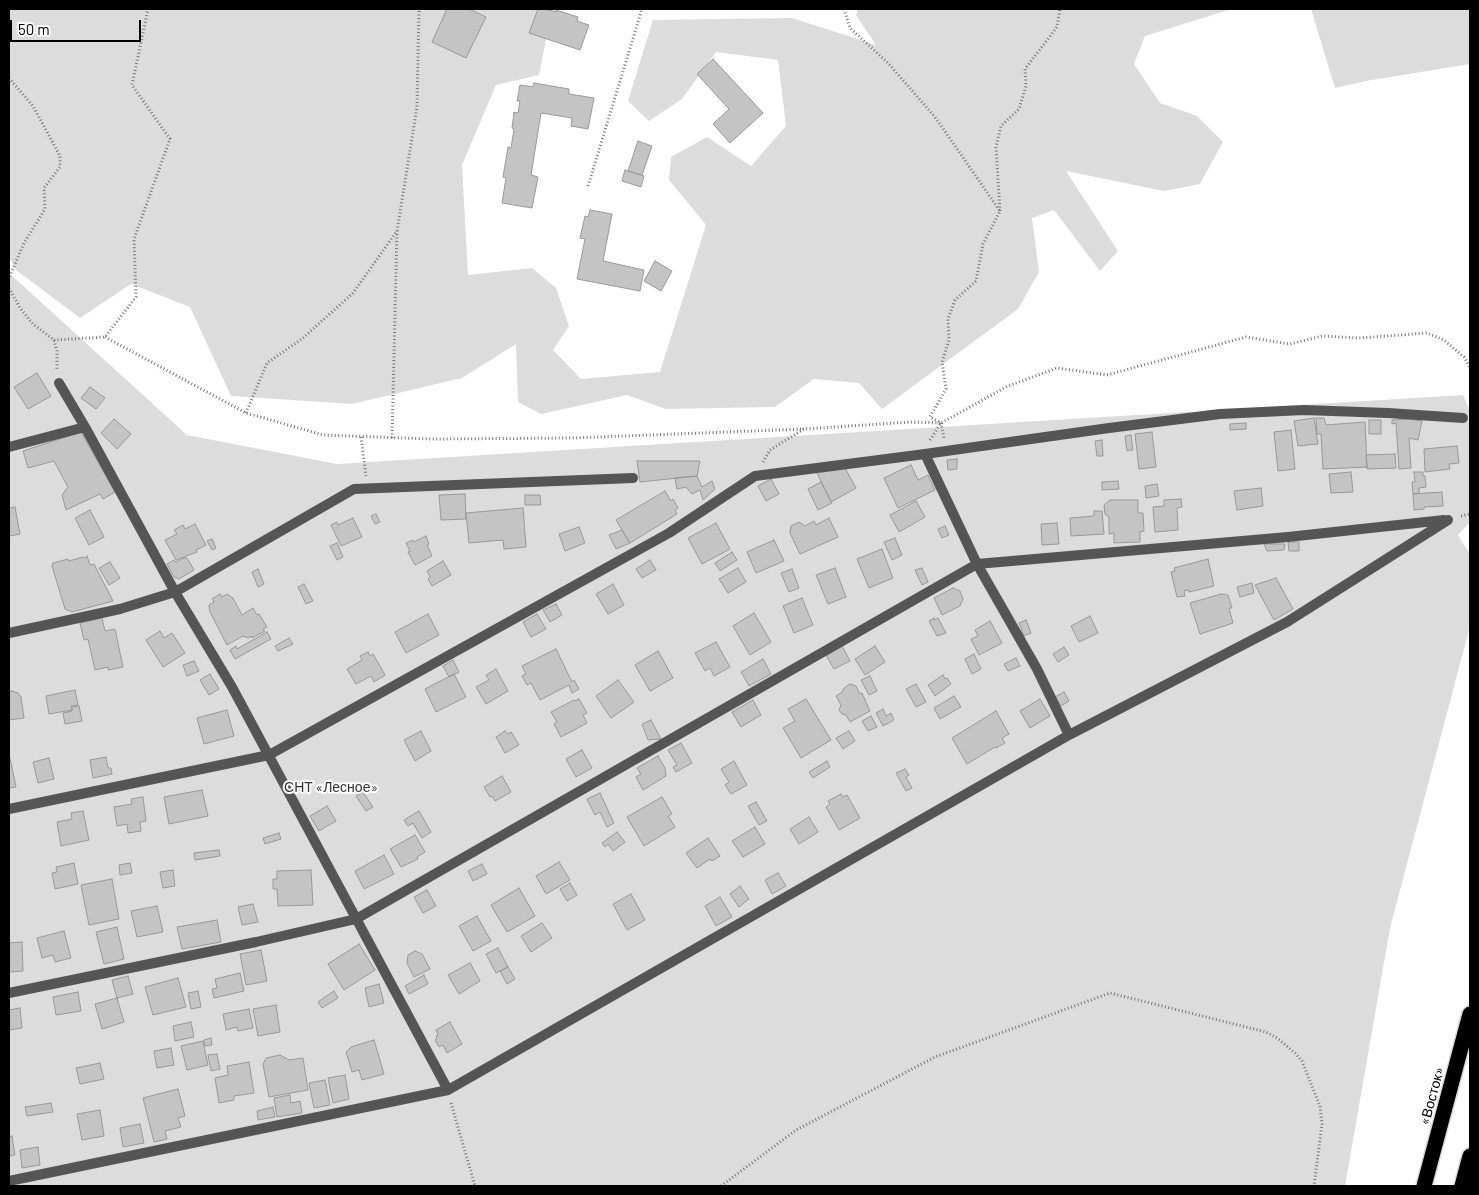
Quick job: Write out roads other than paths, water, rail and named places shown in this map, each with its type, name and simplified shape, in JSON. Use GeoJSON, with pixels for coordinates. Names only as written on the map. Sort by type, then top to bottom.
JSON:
{"type":"FeatureCollection","features":[{"type":"Feature","properties":{"kind":"highway","name":"«Восток»"},"geometry":{"type":"LineString","coordinates":[[1424,1186],[1470,1014]]}},
{"type":"Feature","properties":{"kind":"highway"},"geometry":{"type":"LineString","coordinates":[[1462,1186],[1470,1156]]}},
{"type":"Feature","properties":{"kind":"street"},"geometry":{"type":"LineString","coordinates":[[59,383],[175,592],[232,687],[448,1090]]}},
{"type":"Feature","properties":{"kind":"street"},"geometry":{"type":"LineString","coordinates":[[9,810],[269,755],[669,533],[755,476],[1220,414],[1304,410],[1463,418]]}},
{"type":"Feature","properties":{"kind":"street"},"geometry":{"type":"LineString","coordinates":[[9,447],[85,427]]}},
{"type":"Feature","properties":{"kind":"street"},"geometry":{"type":"LineString","coordinates":[[925,454],[977,564],[1037,669],[1069,735]]}},
{"type":"Feature","properties":{"kind":"street"},"geometry":{"type":"LineString","coordinates":[[9,633],[120,608],[175,592],[354,489],[633,478]]}},
{"type":"Feature","properties":{"kind":"street"},"geometry":{"type":"LineString","coordinates":[[9,992],[256,942],[356,918],[977,564],[1288,537],[1448,520],[1287,622],[1069,735],[448,1090],[9,1181]]}},
{"type":"Feature","properties":{"kind":"park label","name":"СНТ «Лесное»"},"geometry":{"type":"Point","coordinates":[331,787]}}]}
